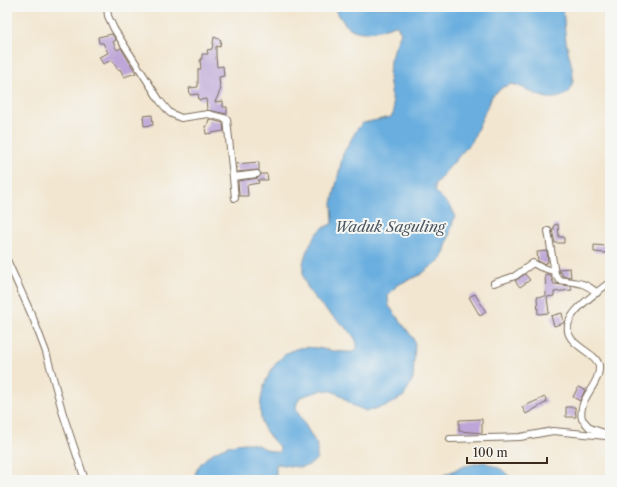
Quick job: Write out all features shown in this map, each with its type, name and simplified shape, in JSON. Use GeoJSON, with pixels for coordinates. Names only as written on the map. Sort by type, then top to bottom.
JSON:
{"type":"FeatureCollection","features":[{"type":"Feature","properties":{"kind":"street"},"geometry":{"type":"LineString","coordinates":[[107,7],[108,16],[114,29],[160,102],[170,113],[181,118],[208,114],[227,119],[235,198]]}},
{"type":"Feature","properties":{"kind":"street"},"geometry":{"type":"LineString","coordinates":[[609,7],[610,11]]}},
{"type":"Feature","properties":{"kind":"street"},"geometry":{"type":"LineString","coordinates":[[232,177],[257,174]]}},
{"type":"Feature","properties":{"kind":"street"},"geometry":{"type":"LineString","coordinates":[[548,231],[555,274]]}},
{"type":"Feature","properties":{"kind":"street"},"geometry":{"type":"LineString","coordinates":[[7,260],[33,318],[49,360],[63,414],[85,480]]}},
{"type":"Feature","properties":{"kind":"street"},"geometry":{"type":"LineString","coordinates":[[494,283],[515,276],[532,262],[540,267],[553,271],[559,280],[576,281],[585,284],[597,293]]}},
{"type":"Feature","properties":{"kind":"street"},"geometry":{"type":"LineString","coordinates":[[610,282],[570,317],[567,323],[567,329],[572,341],[596,358],[599,365],[598,375],[583,404],[582,419],[590,428],[610,435]]}},
{"type":"Feature","properties":{"kind":"street"},"geometry":{"type":"LineString","coordinates":[[450,439],[520,437],[553,431],[610,435]]}},
{"type":"Feature","properties":{"kind":"water","name":"Waduk Saguling"},"geometry":{"type":"Polygon","coordinates":[[[333,7],[562,7],[566,41],[572,65],[573,83],[570,90],[564,95],[555,98],[544,97],[512,84],[503,87],[492,96],[472,141],[435,184],[435,191],[451,207],[455,215],[445,250],[441,259],[420,275],[397,285],[388,296],[389,306],[413,338],[415,344],[413,379],[404,396],[386,406],[366,411],[352,405],[339,394],[331,391],[323,390],[300,397],[296,406],[297,411],[317,445],[317,458],[313,463],[303,467],[276,464],[276,480],[194,480],[196,471],[207,457],[214,452],[232,445],[250,443],[273,452],[279,452],[280,448],[263,426],[261,404],[266,380],[279,359],[288,352],[305,347],[345,352],[355,351],[357,342],[351,333],[316,299],[307,285],[303,269],[307,251],[314,238],[323,228],[333,223],[332,203],[343,154],[357,129],[363,123],[391,117],[394,112],[389,77],[390,60],[401,32],[395,25],[370,32],[357,31],[346,25],[333,7]]]}},
{"type":"Feature","properties":{"kind":"water"},"geometry":{"type":"Polygon","coordinates":[[[484,462],[501,469],[514,480],[494,480],[486,476],[471,477],[460,480],[432,480],[465,466],[484,462]]]}},
{"type":"Feature","properties":{"kind":"building"},"geometry":{"type":"Polygon","coordinates":[[[112,34],[116,40],[113,42],[117,50],[121,48],[136,73],[124,77],[120,69],[118,70],[112,60],[103,64],[99,57],[108,53],[103,43],[99,43],[98,37],[112,34]]]}},
{"type":"Feature","properties":{"kind":"building"},"geometry":{"type":"Polygon","coordinates":[[[214,37],[221,40],[220,47],[216,46],[216,56],[217,67],[223,66],[224,76],[219,77],[221,89],[215,102],[223,101],[223,107],[227,107],[227,114],[207,110],[206,99],[199,100],[198,94],[190,95],[189,88],[198,87],[198,69],[201,69],[200,60],[202,59],[202,54],[208,54],[207,50],[212,49],[214,37]]]}},
{"type":"Feature","properties":{"kind":"building"},"geometry":{"type":"Polygon","coordinates":[[[152,115],[153,125],[144,126],[143,116],[152,115]]]}},
{"type":"Feature","properties":{"kind":"building"},"geometry":{"type":"Polygon","coordinates":[[[209,119],[223,123],[224,131],[206,134],[205,126],[207,126],[209,119]]]}},
{"type":"Feature","properties":{"kind":"building"},"geometry":{"type":"Polygon","coordinates":[[[259,162],[259,170],[237,172],[236,164],[259,162]]]}},
{"type":"Feature","properties":{"kind":"building"},"geometry":{"type":"Polygon","coordinates":[[[261,174],[267,174],[268,180],[258,180],[259,183],[247,185],[248,196],[239,196],[238,181],[258,178],[261,174]]]}},
{"type":"Feature","properties":{"kind":"building"},"geometry":{"type":"Polygon","coordinates":[[[558,224],[559,237],[564,237],[564,243],[555,243],[552,230],[554,230],[554,225],[558,224]]]}},
{"type":"Feature","properties":{"kind":"building"},"geometry":{"type":"Polygon","coordinates":[[[594,245],[607,246],[606,253],[594,252],[594,245]]]}},
{"type":"Feature","properties":{"kind":"building"},"geometry":{"type":"Polygon","coordinates":[[[547,251],[548,262],[544,264],[538,261],[537,252],[547,251]]]}},
{"type":"Feature","properties":{"kind":"building"},"geometry":{"type":"Polygon","coordinates":[[[570,268],[571,277],[562,276],[562,273],[559,272],[559,269],[570,268]]]}},
{"type":"Feature","properties":{"kind":"building"},"geometry":{"type":"Polygon","coordinates":[[[525,274],[530,280],[520,287],[515,281],[525,274]]]}},
{"type":"Feature","properties":{"kind":"building"},"geometry":{"type":"Polygon","coordinates":[[[545,274],[550,275],[554,284],[571,286],[572,290],[554,292],[554,296],[547,297],[549,313],[538,314],[537,297],[546,296],[545,274]]]}},
{"type":"Feature","properties":{"kind":"building"},"geometry":{"type":"Polygon","coordinates":[[[475,294],[486,312],[480,316],[469,297],[475,294]]]}},
{"type":"Feature","properties":{"kind":"building"},"geometry":{"type":"Polygon","coordinates":[[[562,313],[564,323],[554,326],[551,316],[562,313]]]}},
{"type":"Feature","properties":{"kind":"building"},"geometry":{"type":"Polygon","coordinates":[[[578,387],[585,390],[580,401],[573,397],[578,387]]]}},
{"type":"Feature","properties":{"kind":"building"},"geometry":{"type":"Polygon","coordinates":[[[545,397],[547,402],[526,414],[522,407],[545,397]]]}},
{"type":"Feature","properties":{"kind":"building"},"geometry":{"type":"Polygon","coordinates":[[[566,407],[575,407],[576,417],[566,417],[566,407]]]}},
{"type":"Feature","properties":{"kind":"building"},"geometry":{"type":"Polygon","coordinates":[[[482,419],[482,433],[459,431],[459,420],[482,419]]]}}]}
